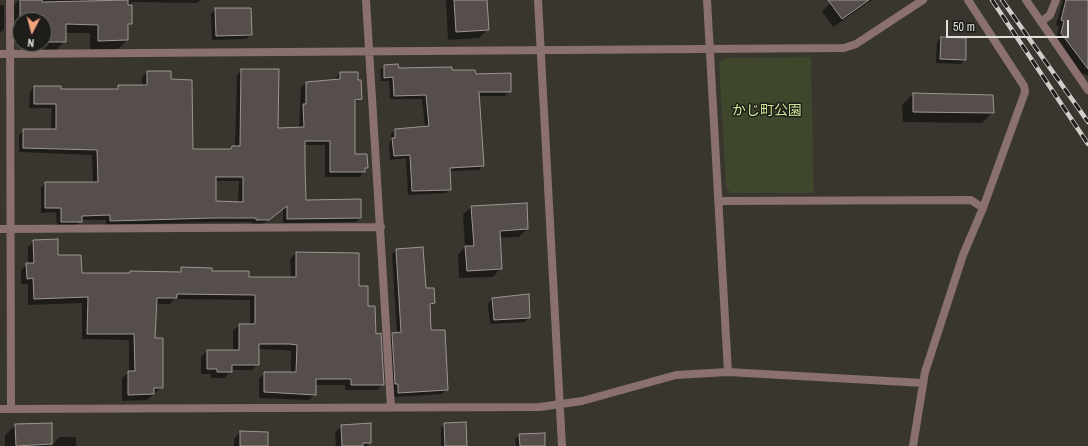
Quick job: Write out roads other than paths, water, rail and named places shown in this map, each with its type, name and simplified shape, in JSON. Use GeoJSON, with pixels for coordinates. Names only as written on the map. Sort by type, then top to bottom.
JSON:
{"type":"FeatureCollection","features":[{"type":"Feature","properties":{"kind":"street"},"geometry":{"type":"LineString","coordinates":[[10,0],[9,54],[12,229],[11,409]]}},
{"type":"Feature","properties":{"kind":"street"},"geometry":{"type":"LineString","coordinates":[[366,0],[391,408]]}},
{"type":"Feature","properties":{"kind":"street"},"geometry":{"type":"LineString","coordinates":[[538,0],[562,446]]}},
{"type":"Feature","properties":{"kind":"street"},"geometry":{"type":"LineString","coordinates":[[707,0],[720,201],[728,372]]}},
{"type":"Feature","properties":{"kind":"street"},"geometry":{"type":"LineString","coordinates":[[0,54],[844,48],[856,44],[923,0]]}},
{"type":"Feature","properties":{"kind":"street"},"geometry":{"type":"LineString","coordinates":[[913,446],[923,383],[963,256],[983,208],[1025,92],[1024,86],[968,0]]}},
{"type":"Feature","properties":{"kind":"street"},"geometry":{"type":"LineString","coordinates":[[1026,0],[1088,90]]}},
{"type":"Feature","properties":{"kind":"street"},"geometry":{"type":"LineString","coordinates":[[1041,22],[1050,15],[1056,0]]}},
{"type":"Feature","properties":{"kind":"street"},"geometry":{"type":"LineString","coordinates":[[720,201],[971,200],[983,208]]}},
{"type":"Feature","properties":{"kind":"street"},"geometry":{"type":"LineString","coordinates":[[0,229],[381,227]]}},
{"type":"Feature","properties":{"kind":"street"},"geometry":{"type":"LineString","coordinates":[[0,409],[540,407],[582,401],[676,375],[728,372],[923,383]]}},
{"type":"Feature","properties":{"kind":"railway"},"geometry":{"type":"LineString","coordinates":[[992,0],[1088,144]]}},
{"type":"Feature","properties":{"kind":"railway"},"geometry":{"type":"LineString","coordinates":[[1002,0],[1088,122]]}},
{"type":"Feature","properties":{"kind":"park label","name":"かじ町公園"},"geometry":{"type":"Point","coordinates":[767,111]}}]}
